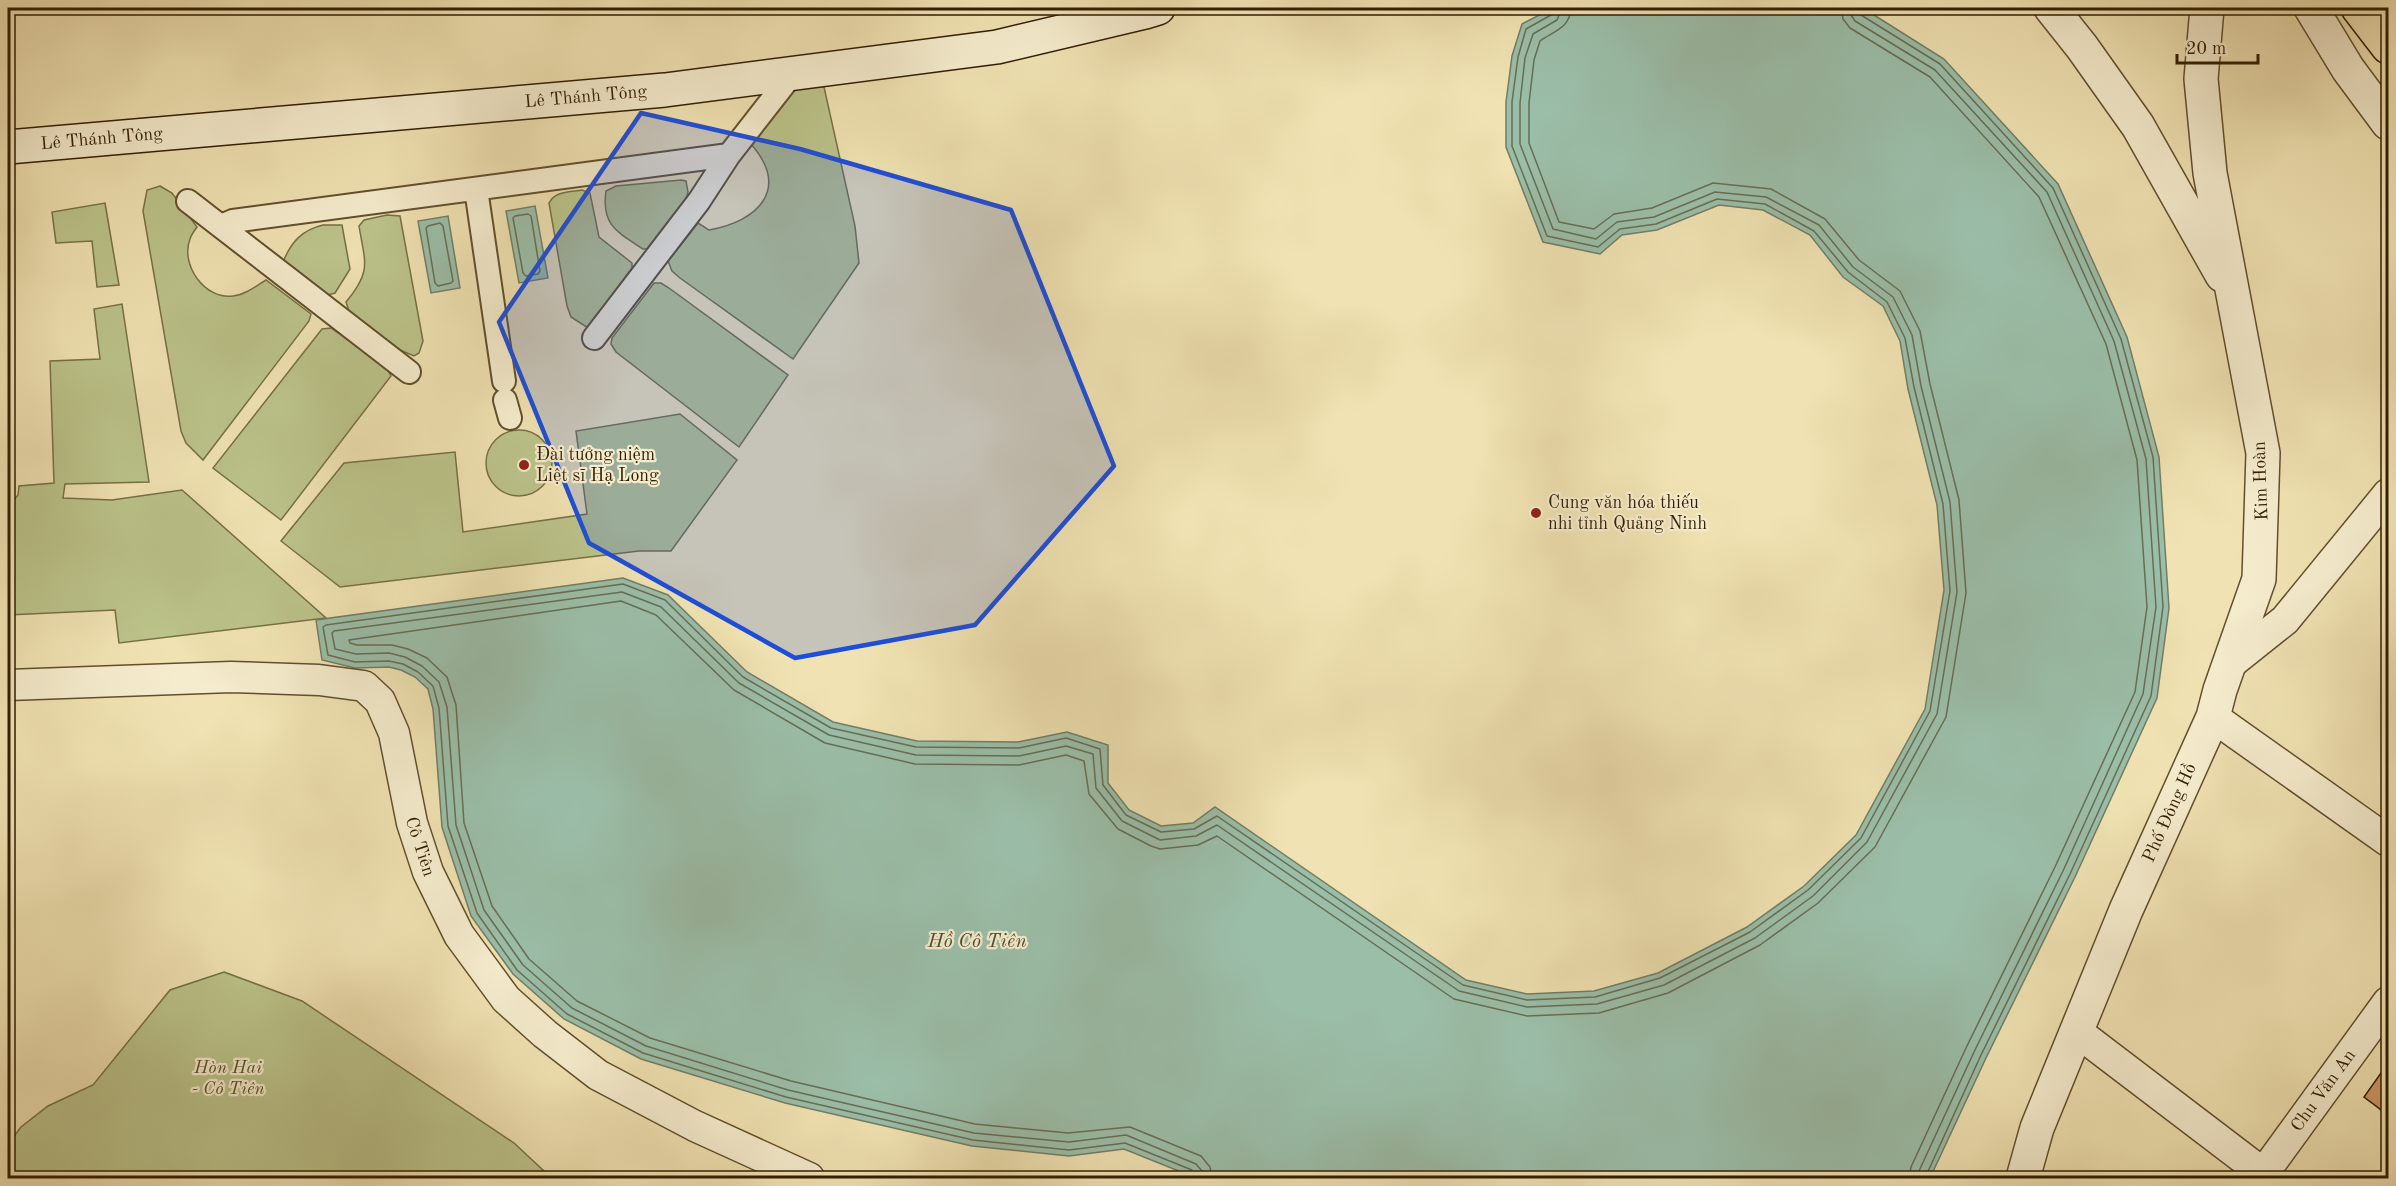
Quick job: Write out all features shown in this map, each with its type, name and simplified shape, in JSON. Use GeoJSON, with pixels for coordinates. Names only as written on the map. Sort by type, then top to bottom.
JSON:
{"type":"FeatureCollection","features":[{"type":"Feature","properties":{"kind":"main road"},"geometry":{"type":"LineString","coordinates":[[2358,8],[2388,47]]}},
{"type":"Feature","properties":{"kind":"street","name":"Lê Thánh Tông"},"geometry":{"type":"LineString","coordinates":[[8,147],[665,90],[997,47],[1158,8]]}},
{"type":"Feature","properties":{"kind":"street"},"geometry":{"type":"LineString","coordinates":[[2051,8],[2082,47],[2138,126],[2234,295]]}},
{"type":"Feature","properties":{"kind":"street","name":"Kim Hoàn"},"geometry":{"type":"LineString","coordinates":[[2207,8],[2201,79],[2209,161],[2263,453],[2259,579],[2231,663]]}},
{"type":"Feature","properties":{"kind":"street"},"geometry":{"type":"LineString","coordinates":[[2311,8],[2349,69],[2388,123]]}},
{"type":"Feature","properties":{"kind":"street"},"geometry":{"type":"LineString","coordinates":[[594,338],[699,201],[729,155],[793,73]]}},
{"type":"Feature","properties":{"kind":"street"},"geometry":{"type":"LineString","coordinates":[[221,226],[233,220],[729,155]]}},
{"type":"Feature","properties":{"kind":"street"},"geometry":{"type":"LineString","coordinates":[[476,189],[506,400]]}},
{"type":"Feature","properties":{"kind":"street"},"geometry":{"type":"LineString","coordinates":[[188,201],[410,372]]}},
{"type":"Feature","properties":{"kind":"street"},"geometry":{"type":"LineString","coordinates":[[2231,663],[2284,620],[2388,494]]}},
{"type":"Feature","properties":{"kind":"street","name":"Phố Đông Hồ"},"geometry":{"type":"LineString","coordinates":[[2023,1179],[2037,1128],[2076,1031],[2139,879],[2213,717],[2231,663]]}},
{"type":"Feature","properties":{"kind":"street","name":"Cô Tiên"},"geometry":{"type":"LineString","coordinates":[[8,685],[231,677],[319,680],[364,686],[380,701],[394,733],[412,822],[428,872],[459,935],[506,999],[545,1034],[598,1075],[695,1126],[808,1179]]}},
{"type":"Feature","properties":{"kind":"street"},"geometry":{"type":"LineString","coordinates":[[2213,717],[2388,842]]}},
{"type":"Feature","properties":{"kind":"street","name":"Chu Văn An"},"geometry":{"type":"LineString","coordinates":[[2264,1177],[2388,1002]]}},
{"type":"Feature","properties":{"kind":"street"},"geometry":{"type":"LineString","coordinates":[[2076,1031],[2264,1177]]}},
{"type":"Feature","properties":{"kind":"highlighted area"},"geometry":{"type":"Polygon","coordinates":[[[641,113],[800,149],[1011,210],[1114,466],[975,625],[795,658],[589,543],[499,322],[641,113]]]}},
{"type":"Feature","properties":{"kind":"green space"},"geometry":{"type":"Polygon","coordinates":[[[824,87],[855,226],[859,263],[793,359],[680,278],[672,271],[668,261],[698,223],[709,230],[727,226],[755,211],[763,201],[768,189],[768,175],[762,160],[751,144],[790,89],[824,87]]]}},
{"type":"Feature","properties":{"kind":"green space"},"geometry":{"type":"Polygon","coordinates":[[[686,181],[688,192],[686,199],[647,249],[643,249],[626,238],[609,220],[605,203],[606,191],[616,186],[686,181]]]}},
{"type":"Feature","properties":{"kind":"green space"},"geometry":{"type":"Polygon","coordinates":[[[160,186],[172,193],[197,227],[190,239],[189,259],[192,270],[204,287],[223,296],[233,296],[246,292],[266,280],[311,314],[309,321],[203,460],[186,443],[181,431],[143,211],[147,190],[160,186]]]}},
{"type":"Feature","properties":{"kind":"green space"},"geometry":{"type":"Polygon","coordinates":[[[582,190],[590,193],[599,237],[632,263],[632,268],[588,328],[571,317],[567,306],[549,203],[559,194],[582,190]]]}},
{"type":"Feature","properties":{"kind":"green space"},"geometry":{"type":"Polygon","coordinates":[[[105,203],[119,285],[97,287],[92,241],[56,243],[52,212],[105,203]]]}},
{"type":"Feature","properties":{"kind":"green space"},"geometry":{"type":"Polygon","coordinates":[[[387,215],[400,216],[423,341],[419,353],[414,356],[400,350],[349,311],[346,302],[363,274],[364,258],[359,226],[364,220],[387,215]]]}},
{"type":"Feature","properties":{"kind":"green space"},"geometry":{"type":"Polygon","coordinates":[[[323,225],[342,225],[350,269],[335,293],[328,295],[283,262],[298,238],[309,230],[323,225]]]}},
{"type":"Feature","properties":{"kind":"green space"},"geometry":{"type":"Polygon","coordinates":[[[654,283],[661,283],[669,288],[788,375],[739,447],[616,352],[611,344],[612,338],[654,283]]]}},
{"type":"Feature","properties":{"kind":"green space"},"geometry":{"type":"Polygon","coordinates":[[[122,304],[149,482],[65,484],[63,498],[112,500],[182,490],[326,618],[119,643],[115,610],[8,615],[8,507],[18,495],[19,486],[54,483],[50,361],[100,359],[94,309],[122,304]]]}},
{"type":"Feature","properties":{"kind":"green space"},"geometry":{"type":"Polygon","coordinates":[[[331,328],[386,367],[391,376],[281,520],[213,468],[322,329],[331,328]]]}},
{"type":"Feature","properties":{"kind":"green space"},"geometry":{"type":"Polygon","coordinates":[[[680,414],[737,460],[671,551],[639,551],[340,587],[281,541],[344,463],[455,452],[463,532],[587,514],[576,431],[680,414]]]}},
{"type":"Feature","properties":{"kind":"green space"},"geometry":{"type":"Polygon","coordinates":[[[513,430],[525,430],[543,439],[550,450],[552,463],[550,476],[543,487],[532,494],[513,496],[500,491],[491,482],[486,469],[486,457],[491,444],[500,435],[513,430]]]}},
{"type":"Feature","properties":{"kind":"green space","name":"Hòn Hai - Cô Tiên"},"geometry":{"type":"Polygon","coordinates":[[[224,972],[302,1001],[514,1143],[545,1172],[547,1178],[8,1178],[8,1144],[21,1127],[48,1106],[93,1085],[170,990],[224,972]]]}},
{"type":"Feature","properties":{"kind":"water","name":"Hồ Cô Tiên"},"geometry":{"type":"Polygon","coordinates":[[[1553,8],[1858,8],[1874,15],[1944,59],[2058,184],[2127,337],[2159,457],[2169,608],[2157,698],[2075,877],[1930,1178],[1196,1178],[1124,1149],[1069,1156],[972,1146],[785,1103],[641,1059],[564,1019],[513,974],[471,916],[442,827],[433,709],[428,689],[415,677],[401,670],[389,667],[355,668],[322,660],[316,620],[623,578],[668,595],[747,672],[833,722],[917,741],[1018,742],[1067,732],[1108,745],[1108,783],[1129,810],[1161,826],[1193,823],[1215,807],[1466,980],[1527,994],[1594,991],[1658,973],[1747,927],[1804,886],[1856,835],[1925,709],[1944,590],[1937,505],[1908,389],[1900,341],[1883,306],[1843,277],[1810,235],[1763,210],[1719,205],[1657,230],[1622,235],[1600,254],[1543,242],[1506,147],[1506,102],[1512,56],[1522,24],[1553,8]]]}},
{"type":"Feature","properties":{"kind":"water"},"geometry":{"type":"Polygon","coordinates":[[[535,206],[548,278],[519,283],[506,211],[535,206]]]}},
{"type":"Feature","properties":{"kind":"water"},"geometry":{"type":"Polygon","coordinates":[[[448,216],[460,288],[431,293],[418,221],[448,216]]]}},
{"type":"Feature","properties":{"kind":"building"},"geometry":{"type":"Polygon","coordinates":[[[2388,1063],[2388,1115],[2364,1097],[2388,1063]]]}},
{"type":"Feature","properties":{"kind":"place","name":"Đài tưởng niệm Liệt sĩ Hạ Long"},"geometry":{"type":"Point","coordinates":[524,465]}},
{"type":"Feature","properties":{"kind":"place","name":"Cung văn hóa thiếu nhi tỉnh Quảng Ninh"},"geometry":{"type":"Point","coordinates":[1536,513]}}]}
